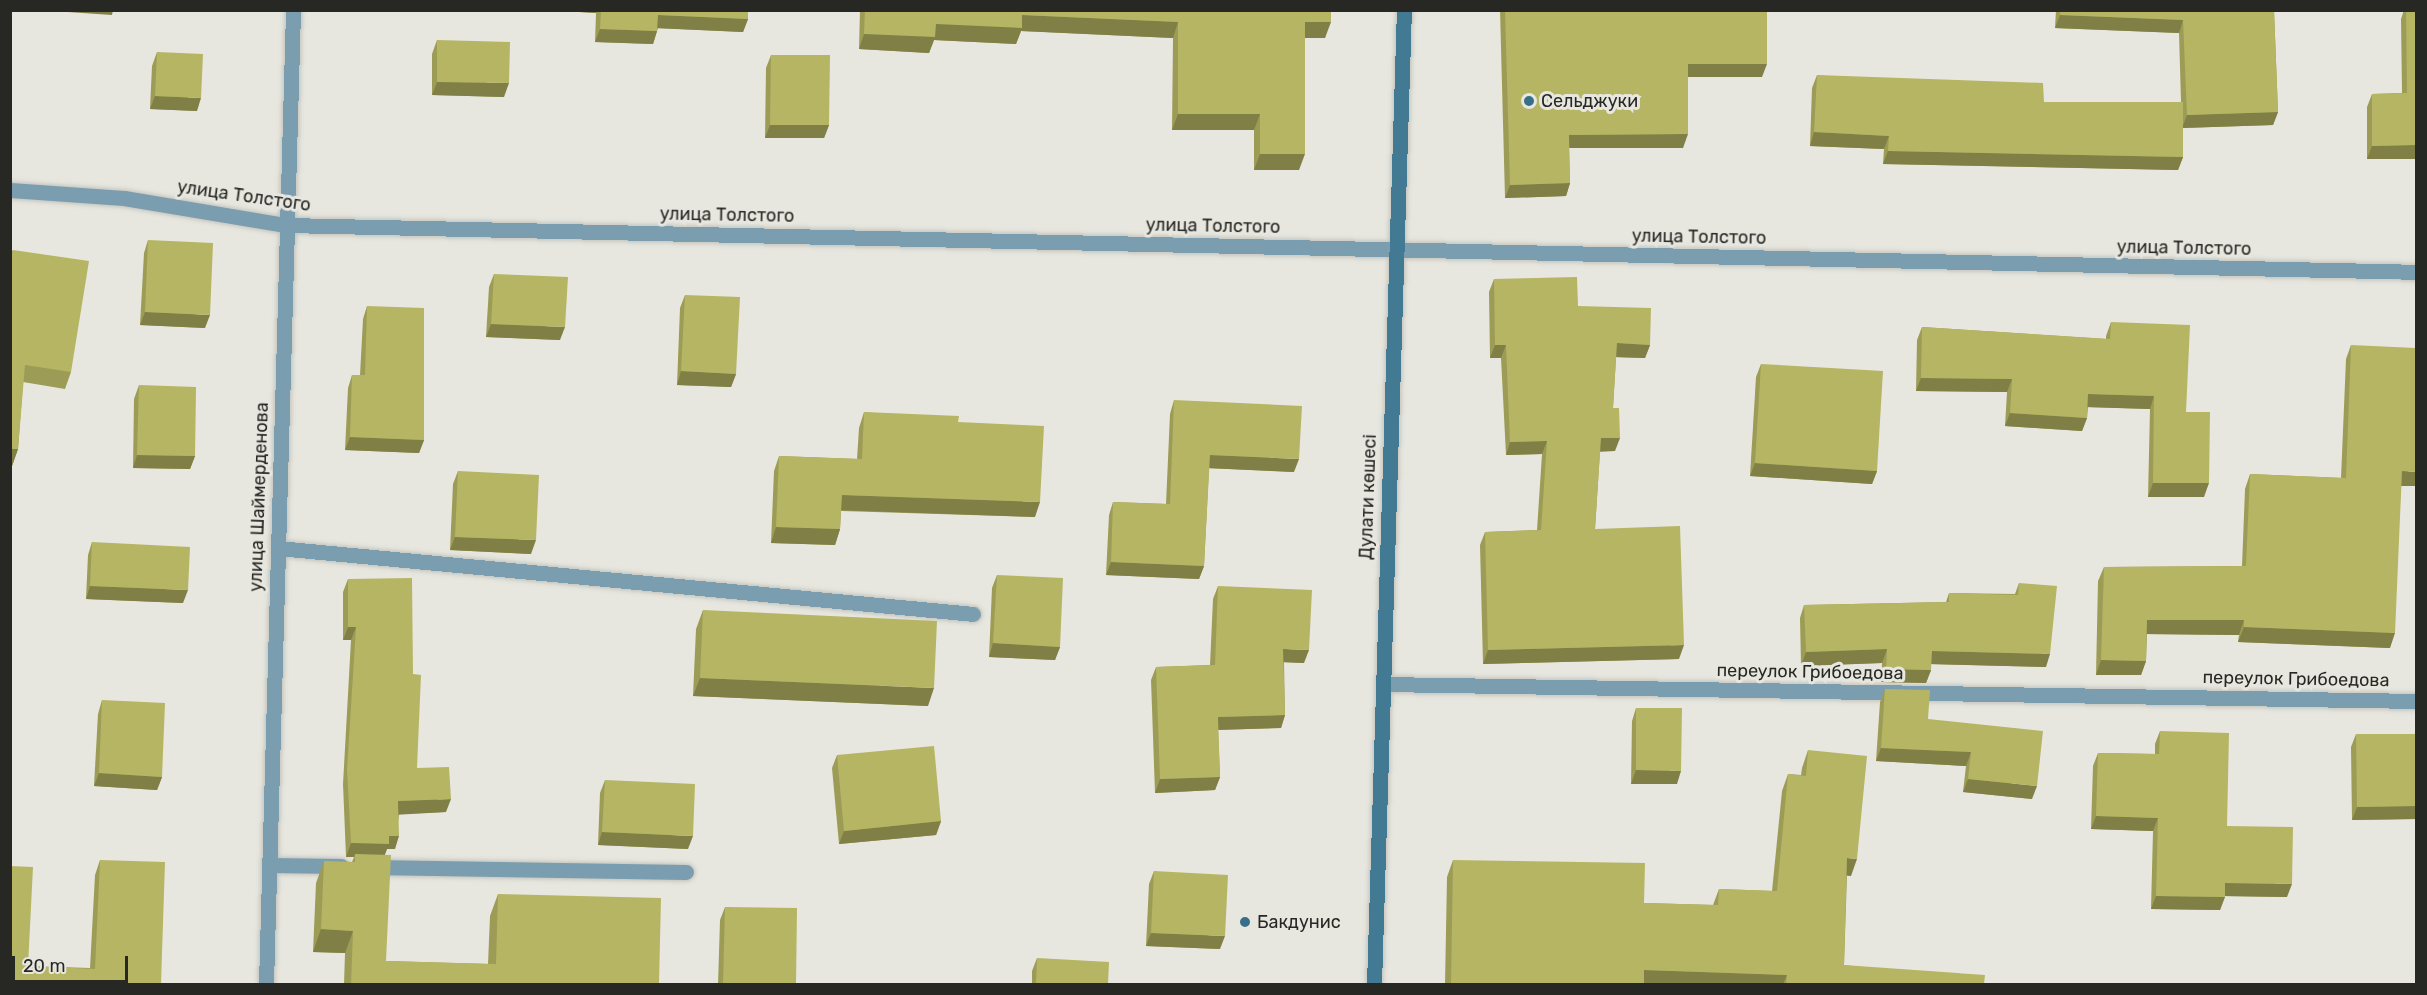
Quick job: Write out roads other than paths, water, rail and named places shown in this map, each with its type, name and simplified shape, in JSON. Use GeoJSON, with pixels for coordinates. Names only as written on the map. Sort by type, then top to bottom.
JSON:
{"type":"FeatureCollection","features":[{"type":"Feature","properties":{"kind":"main road","name":"Дулати көшесі"},"geometry":{"type":"LineString","coordinates":[[1374,984],[1404,10]]}},
{"type":"Feature","properties":{"kind":"street","name":"улица Шаймерденова"},"geometry":{"type":"LineString","coordinates":[[266,984],[293,10]]}},
{"type":"Feature","properties":{"kind":"street","name":"улица Толстого"},"geometry":{"type":"LineString","coordinates":[[10,190],[124,198],[286,225],[2416,272]]}},
{"type":"Feature","properties":{"kind":"street"},"geometry":{"type":"LineString","coordinates":[[278,548],[973,614]]}},
{"type":"Feature","properties":{"kind":"street","name":"переулок Грибоедова"},"geometry":{"type":"LineString","coordinates":[[1383,684],[2416,701]]}},
{"type":"Feature","properties":{"kind":"street"},"geometry":{"type":"LineString","coordinates":[[269,865],[686,872]]}},
{"type":"Feature","properties":{"kind":"place","name":"Сельджуки"},"geometry":{"type":"Point","coordinates":[1529,101]}},
{"type":"Feature","properties":{"kind":"place","name":"Бакдунис"},"geometry":{"type":"Point","coordinates":[1245,922]}}]}
